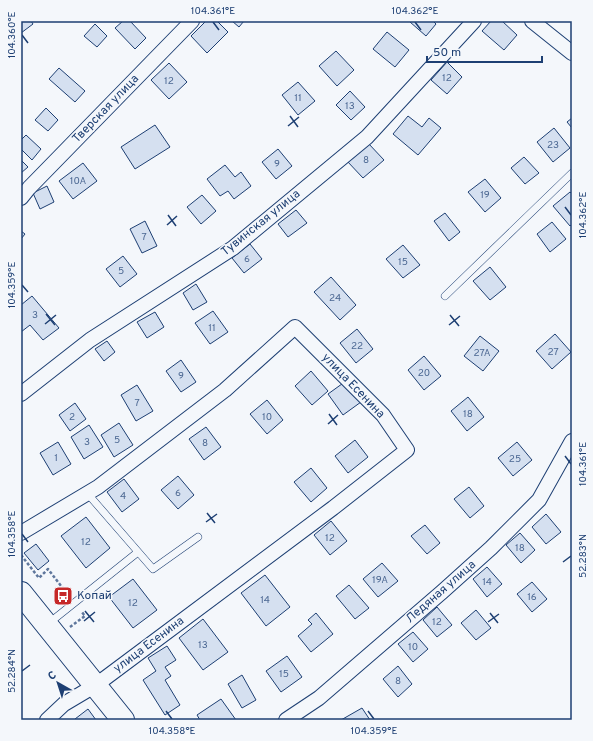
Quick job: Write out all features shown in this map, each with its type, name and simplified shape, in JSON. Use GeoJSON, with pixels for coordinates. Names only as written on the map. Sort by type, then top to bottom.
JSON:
{"type":"FeatureCollection","features":[{"type":"Feature","properties":{"kind":"main road"},"geometry":{"type":"LineString","coordinates":[[21,593],[123,720]]}},
{"type":"Feature","properties":{"kind":"street","name":"Тверская улица"},"geometry":{"type":"LineString","coordinates":[[21,198],[192,21]]}},
{"type":"Feature","properties":{"kind":"street","name":"Тувинская улица"},"geometry":{"type":"LineString","coordinates":[[21,394],[90,340],[233,248],[367,137],[474,21]]}},
{"type":"Feature","properties":{"kind":"street"},"geometry":{"type":"LineString","coordinates":[[532,21],[572,53]]}},
{"type":"Feature","properties":{"kind":"street","name":"улица Есенина"},"geometry":{"type":"LineString","coordinates":[[21,533],[98,487],[225,390],[295,327],[384,415],[407,450],[333,508],[96,685]]}},
{"type":"Feature","properties":{"kind":"street","name":"Ледяная улица"},"geometry":{"type":"LineString","coordinates":[[286,720],[319,698],[491,548],[539,500],[572,441]]}},
{"type":"Feature","properties":{"kind":"street"},"geometry":{"type":"LineString","coordinates":[[47,720],[64,704],[96,685]]}},
{"type":"Feature","properties":{"kind":"lane"},"geometry":{"type":"LineString","coordinates":[[445,296],[572,173]]}},
{"type":"Feature","properties":{"kind":"lane"},"geometry":{"type":"LineString","coordinates":[[87,493],[153,569],[198,537]]}},
{"type":"Feature","properties":{"kind":"lane"},"geometry":{"type":"LineString","coordinates":[[46,624],[138,552]]}},
{"type":"Feature","properties":{"kind":"path"},"geometry":{"type":"LineString","coordinates":[[21,555],[38,578],[48,569],[71,599]]}},
{"type":"Feature","properties":{"kind":"path"},"geometry":{"type":"LineString","coordinates":[[67,629],[85,616],[80,610]]}},
{"type":"Feature","properties":{"kind":"building"},"geometry":{"type":"Polygon","coordinates":[[[21,21],[31,21],[33,24],[21,33],[21,21]]]}},
{"type":"Feature","properties":{"kind":"building"},"geometry":{"type":"Polygon","coordinates":[[[123,21],[130,21],[146,38],[135,49],[115,28],[123,21]]]}},
{"type":"Feature","properties":{"kind":"building"},"geometry":{"type":"Polygon","coordinates":[[[206,21],[217,21],[228,32],[207,53],[191,36],[206,21]]]}},
{"type":"Feature","properties":{"kind":"building"},"geometry":{"type":"Polygon","coordinates":[[[232,21],[244,21],[239,27],[232,21]]]}},
{"type":"Feature","properties":{"kind":"building"},"geometry":{"type":"Polygon","coordinates":[[[433,21],[436,24],[426,36],[410,22],[433,21]]]}},
{"type":"Feature","properties":{"kind":"building"},"geometry":{"type":"Polygon","coordinates":[[[491,21],[502,21],[517,35],[504,50],[482,31],[491,21]]]}},
{"type":"Feature","properties":{"kind":"building"},"geometry":{"type":"Polygon","coordinates":[[[95,24],[107,36],[97,47],[84,36],[95,24]]]}},
{"type":"Feature","properties":{"kind":"building"},"geometry":{"type":"Polygon","coordinates":[[[387,32],[409,50],[395,67],[373,49],[387,32]]]}},
{"type":"Feature","properties":{"kind":"building"},"geometry":{"type":"Polygon","coordinates":[[[336,51],[354,70],[337,86],[319,66],[336,51]]]}},
{"type":"Feature","properties":{"kind":"building"},"geometry":{"type":"Polygon","coordinates":[[[447,62],[462,77],[447,94],[431,80],[447,62]]]}},
{"type":"Feature","properties":{"kind":"building"},"geometry":{"type":"Polygon","coordinates":[[[169,63],[187,82],[169,99],[151,80],[169,63]]]}},
{"type":"Feature","properties":{"kind":"building"},"geometry":{"type":"Polygon","coordinates":[[[59,68],[85,91],[75,102],[49,79],[59,68]]]}},
{"type":"Feature","properties":{"kind":"building"},"geometry":{"type":"Polygon","coordinates":[[[298,82],[315,101],[298,115],[282,95],[298,82]]]}},
{"type":"Feature","properties":{"kind":"building"},"geometry":{"type":"Polygon","coordinates":[[[350,91],[365,107],[351,120],[336,105],[350,91]]]}},
{"type":"Feature","properties":{"kind":"building"},"geometry":{"type":"Polygon","coordinates":[[[46,108],[58,120],[48,131],[35,120],[46,108]]]}},
{"type":"Feature","properties":{"kind":"building"},"geometry":{"type":"Polygon","coordinates":[[[408,116],[422,127],[429,118],[441,128],[418,155],[393,134],[408,116]]]}},
{"type":"Feature","properties":{"kind":"building"},"geometry":{"type":"Polygon","coordinates":[[[572,118],[572,128],[567,122],[572,118]]]}},
{"type":"Feature","properties":{"kind":"building"},"geometry":{"type":"Polygon","coordinates":[[[155,125],[170,147],[135,169],[121,147],[155,125]]]}},
{"type":"Feature","properties":{"kind":"building"},"geometry":{"type":"Polygon","coordinates":[[[554,128],[570,148],[553,162],[537,142],[554,128]]]}},
{"type":"Feature","properties":{"kind":"building"},"geometry":{"type":"Polygon","coordinates":[[[26,135],[41,149],[32,160],[21,149],[21,140],[26,135]]]}},
{"type":"Feature","properties":{"kind":"building"},"geometry":{"type":"Polygon","coordinates":[[[368,143],[384,160],[363,178],[347,161],[368,143]]]}},
{"type":"Feature","properties":{"kind":"building"},"geometry":{"type":"Polygon","coordinates":[[[278,149],[292,166],[276,179],[262,162],[278,149]]]}},
{"type":"Feature","properties":{"kind":"building"},"geometry":{"type":"Polygon","coordinates":[[[524,157],[539,173],[525,184],[511,168],[524,157]]]}},
{"type":"Feature","properties":{"kind":"building"},"geometry":{"type":"Polygon","coordinates":[[[21,160],[28,167],[21,173],[21,160]]]}},
{"type":"Feature","properties":{"kind":"building"},"geometry":{"type":"Polygon","coordinates":[[[83,163],[97,181],[73,199],[59,181],[83,163]]]}},
{"type":"Feature","properties":{"kind":"building"},"geometry":{"type":"Polygon","coordinates":[[[225,165],[235,177],[241,172],[251,186],[234,199],[228,191],[220,196],[207,179],[225,165]]]}},
{"type":"Feature","properties":{"kind":"building"},"geometry":{"type":"Polygon","coordinates":[[[485,179],[501,198],[485,212],[468,192],[485,179]]]}},
{"type":"Feature","properties":{"kind":"building"},"geometry":{"type":"Polygon","coordinates":[[[47,186],[54,202],[40,209],[33,193],[47,186]]]}},
{"type":"Feature","properties":{"kind":"building"},"geometry":{"type":"Polygon","coordinates":[[[570,192],[572,194],[572,224],[570,226],[553,206],[570,192]]]}},
{"type":"Feature","properties":{"kind":"building"},"geometry":{"type":"Polygon","coordinates":[[[202,195],[216,211],[201,224],[187,207],[202,195]]]}},
{"type":"Feature","properties":{"kind":"building"},"geometry":{"type":"Polygon","coordinates":[[[296,210],[307,223],[288,237],[278,224],[296,210]]]}},
{"type":"Feature","properties":{"kind":"building"},"geometry":{"type":"Polygon","coordinates":[[[445,213],[460,232],[449,241],[434,221],[445,213]]]}},
{"type":"Feature","properties":{"kind":"building"},"geometry":{"type":"Polygon","coordinates":[[[145,221],[157,246],[142,253],[130,229],[145,221]]]}},
{"type":"Feature","properties":{"kind":"building"},"geometry":{"type":"Polygon","coordinates":[[[552,222],[566,239],[550,252],[537,234],[552,222]]]}},
{"type":"Feature","properties":{"kind":"building"},"geometry":{"type":"Polygon","coordinates":[[[21,231],[25,234],[21,239],[21,231]]]}},
{"type":"Feature","properties":{"kind":"building"},"geometry":{"type":"Polygon","coordinates":[[[250,244],[262,259],[244,273],[232,258],[250,244]]]}},
{"type":"Feature","properties":{"kind":"building"},"geometry":{"type":"Polygon","coordinates":[[[403,245],[420,265],[403,278],[386,259],[403,245]]]}},
{"type":"Feature","properties":{"kind":"building"},"geometry":{"type":"Polygon","coordinates":[[[123,256],[137,274],[120,287],[106,269],[123,256]]]}},
{"type":"Feature","properties":{"kind":"building"},"geometry":{"type":"Polygon","coordinates":[[[490,267],[506,287],[490,300],[473,281],[490,267]]]}},
{"type":"Feature","properties":{"kind":"building"},"geometry":{"type":"Polygon","coordinates":[[[331,277],[356,305],[340,320],[314,292],[331,277]]]}},
{"type":"Feature","properties":{"kind":"building"},"geometry":{"type":"Polygon","coordinates":[[[196,284],[207,302],[193,310],[183,293],[196,284]]]}},
{"type":"Feature","properties":{"kind":"building"},"geometry":{"type":"Polygon","coordinates":[[[32,296],[59,328],[43,340],[30,325],[21,332],[21,305],[32,296]]]}},
{"type":"Feature","properties":{"kind":"building"},"geometry":{"type":"Polygon","coordinates":[[[213,311],[228,332],[210,344],[195,323],[213,311]]]}},
{"type":"Feature","properties":{"kind":"building"},"geometry":{"type":"Polygon","coordinates":[[[155,312],[164,327],[147,338],[137,322],[155,312]]]}},
{"type":"Feature","properties":{"kind":"building"},"geometry":{"type":"Polygon","coordinates":[[[357,329],[373,349],[356,363],[340,343],[357,329]]]}},
{"type":"Feature","properties":{"kind":"building"},"geometry":{"type":"Polygon","coordinates":[[[555,334],[571,352],[552,369],[536,351],[555,334]]]}},
{"type":"Feature","properties":{"kind":"building"},"geometry":{"type":"Polygon","coordinates":[[[480,336],[499,351],[483,371],[464,356],[480,336]]]}},
{"type":"Feature","properties":{"kind":"building"},"geometry":{"type":"Polygon","coordinates":[[[107,341],[115,352],[104,361],[95,349],[107,341]]]}},
{"type":"Feature","properties":{"kind":"building"},"geometry":{"type":"Polygon","coordinates":[[[424,356],[441,376],[424,390],[408,370],[424,356]]]}},
{"type":"Feature","properties":{"kind":"building"},"geometry":{"type":"Polygon","coordinates":[[[181,360],[196,382],[181,392],[166,371],[181,360]]]}},
{"type":"Feature","properties":{"kind":"building"},"geometry":{"type":"Polygon","coordinates":[[[311,371],[328,391],[312,405],[295,386],[311,371]]]}},
{"type":"Feature","properties":{"kind":"building"},"geometry":{"type":"Polygon","coordinates":[[[346,381],[361,402],[343,415],[328,394],[346,381]]]}},
{"type":"Feature","properties":{"kind":"building"},"geometry":{"type":"Polygon","coordinates":[[[137,385],[153,411],[136,421],[121,395],[137,385]]]}},
{"type":"Feature","properties":{"kind":"building"},"geometry":{"type":"Polygon","coordinates":[[[468,397],[484,417],[467,431],[451,411],[468,397]]]}},
{"type":"Feature","properties":{"kind":"building"},"geometry":{"type":"Polygon","coordinates":[[[267,400],[283,420],[267,434],[250,414],[267,400]]]}},
{"type":"Feature","properties":{"kind":"building"},"geometry":{"type":"Polygon","coordinates":[[[75,403],[86,419],[70,431],[59,415],[75,403]]]}},
{"type":"Feature","properties":{"kind":"building"},"geometry":{"type":"Polygon","coordinates":[[[119,423],[133,445],[114,457],[101,435],[119,423]]]}},
{"type":"Feature","properties":{"kind":"building"},"geometry":{"type":"Polygon","coordinates":[[[89,425],[103,447],[84,459],[71,437],[89,425]]]}},
{"type":"Feature","properties":{"kind":"building"},"geometry":{"type":"Polygon","coordinates":[[[206,427],[221,447],[204,460],[189,439],[206,427]]]}},
{"type":"Feature","properties":{"kind":"building"},"geometry":{"type":"Polygon","coordinates":[[[355,440],[368,457],[348,473],[335,456],[355,440]]]}},
{"type":"Feature","properties":{"kind":"building"},"geometry":{"type":"Polygon","coordinates":[[[58,442],[71,464],[53,475],[40,453],[58,442]]]}},
{"type":"Feature","properties":{"kind":"building"},"geometry":{"type":"Polygon","coordinates":[[[517,442],[532,460],[513,476],[498,458],[517,442]]]}},
{"type":"Feature","properties":{"kind":"building"},"geometry":{"type":"Polygon","coordinates":[[[311,468],[327,488],[311,502],[294,482],[311,468]]]}},
{"type":"Feature","properties":{"kind":"building"},"geometry":{"type":"Polygon","coordinates":[[[178,476],[194,495],[178,509],[161,490],[178,476]]]}},
{"type":"Feature","properties":{"kind":"building"},"geometry":{"type":"Polygon","coordinates":[[[124,479],[139,499],[122,512],[107,492],[124,479]]]}},
{"type":"Feature","properties":{"kind":"building"},"geometry":{"type":"Polygon","coordinates":[[[469,487],[484,506],[470,518],[454,499],[469,487]]]}},
{"type":"Feature","properties":{"kind":"building"},"geometry":{"type":"Polygon","coordinates":[[[546,514],[561,532],[546,544],[532,527],[546,514]]]}},
{"type":"Feature","properties":{"kind":"building"},"geometry":{"type":"Polygon","coordinates":[[[86,517],[110,548],[86,568],[61,536],[86,517]]]}},
{"type":"Feature","properties":{"kind":"building"},"geometry":{"type":"Polygon","coordinates":[[[331,521],[347,541],[330,555],[314,535],[331,521]]]}},
{"type":"Feature","properties":{"kind":"building"},"geometry":{"type":"Polygon","coordinates":[[[425,525],[440,543],[427,554],[411,536],[425,525]]]}},
{"type":"Feature","properties":{"kind":"building"},"geometry":{"type":"Polygon","coordinates":[[[520,533],[535,550],[521,563],[506,545],[520,533]]]}},
{"type":"Feature","properties":{"kind":"building"},"geometry":{"type":"Polygon","coordinates":[[[36,544],[49,561],[38,570],[24,553],[36,544]]]}},
{"type":"Feature","properties":{"kind":"building"},"geometry":{"type":"Polygon","coordinates":[[[382,563],[398,581],[378,597],[363,579],[382,563]]]}},
{"type":"Feature","properties":{"kind":"building"},"geometry":{"type":"Polygon","coordinates":[[[487,567],[502,584],[487,597],[473,579],[487,567]]]}},
{"type":"Feature","properties":{"kind":"building"},"geometry":{"type":"Polygon","coordinates":[[[265,575],[290,607],[266,626],[241,593],[265,575]]]}},
{"type":"Feature","properties":{"kind":"building"},"geometry":{"type":"Polygon","coordinates":[[[133,579],[157,610],[133,628],[109,597],[133,579]]]}},
{"type":"Feature","properties":{"kind":"building"},"geometry":{"type":"Polygon","coordinates":[[[532,582],[547,599],[532,612],[517,594],[532,582]]]}},
{"type":"Feature","properties":{"kind":"building"},"geometry":{"type":"Polygon","coordinates":[[[349,585],[369,608],[355,619],[336,596],[349,585]]]}},
{"type":"Feature","properties":{"kind":"building"},"geometry":{"type":"Polygon","coordinates":[[[437,607],[452,625],[437,637],[423,620],[437,607]]]}},
{"type":"Feature","properties":{"kind":"building"},"geometry":{"type":"Polygon","coordinates":[[[476,610],[491,628],[476,640],[461,623],[476,610]]]}},
{"type":"Feature","properties":{"kind":"building"},"geometry":{"type":"Polygon","coordinates":[[[316,613],[333,634],[311,652],[298,636],[312,624],[308,620],[316,613]]]}},
{"type":"Feature","properties":{"kind":"building"},"geometry":{"type":"Polygon","coordinates":[[[203,619],[228,652],[203,670],[179,638],[203,619]]]}},
{"type":"Feature","properties":{"kind":"building"},"geometry":{"type":"Polygon","coordinates":[[[413,632],[428,649],[413,662],[398,644],[413,632]]]}},
{"type":"Feature","properties":{"kind":"building"},"geometry":{"type":"Polygon","coordinates":[[[167,646],[176,660],[165,667],[171,676],[165,680],[180,705],[165,715],[143,680],[156,671],[148,658],[167,646]]]}},
{"type":"Feature","properties":{"kind":"building"},"geometry":{"type":"Polygon","coordinates":[[[287,656],[302,677],[281,692],[266,671],[287,656]]]}},
{"type":"Feature","properties":{"kind":"building"},"geometry":{"type":"Polygon","coordinates":[[[398,666],[412,684],[398,697],[383,679],[398,666]]]}},
{"type":"Feature","properties":{"kind":"building"},"geometry":{"type":"Polygon","coordinates":[[[242,675],[256,700],[242,708],[228,684],[242,675]]]}},
{"type":"Feature","properties":{"kind":"building"},"geometry":{"type":"Polygon","coordinates":[[[221,699],[236,720],[200,720],[197,715],[221,699]]]}},
{"type":"Feature","properties":{"kind":"building"},"geometry":{"type":"Polygon","coordinates":[[[362,708],[370,720],[341,720],[362,708]]]}},
{"type":"Feature","properties":{"kind":"building"},"geometry":{"type":"Polygon","coordinates":[[[88,709],[96,720],[75,719],[88,709]]]}},
{"type":"Feature","properties":{"kind":"place","name":"Копай"},"geometry":{"type":"Point","coordinates":[63,596]}}]}
